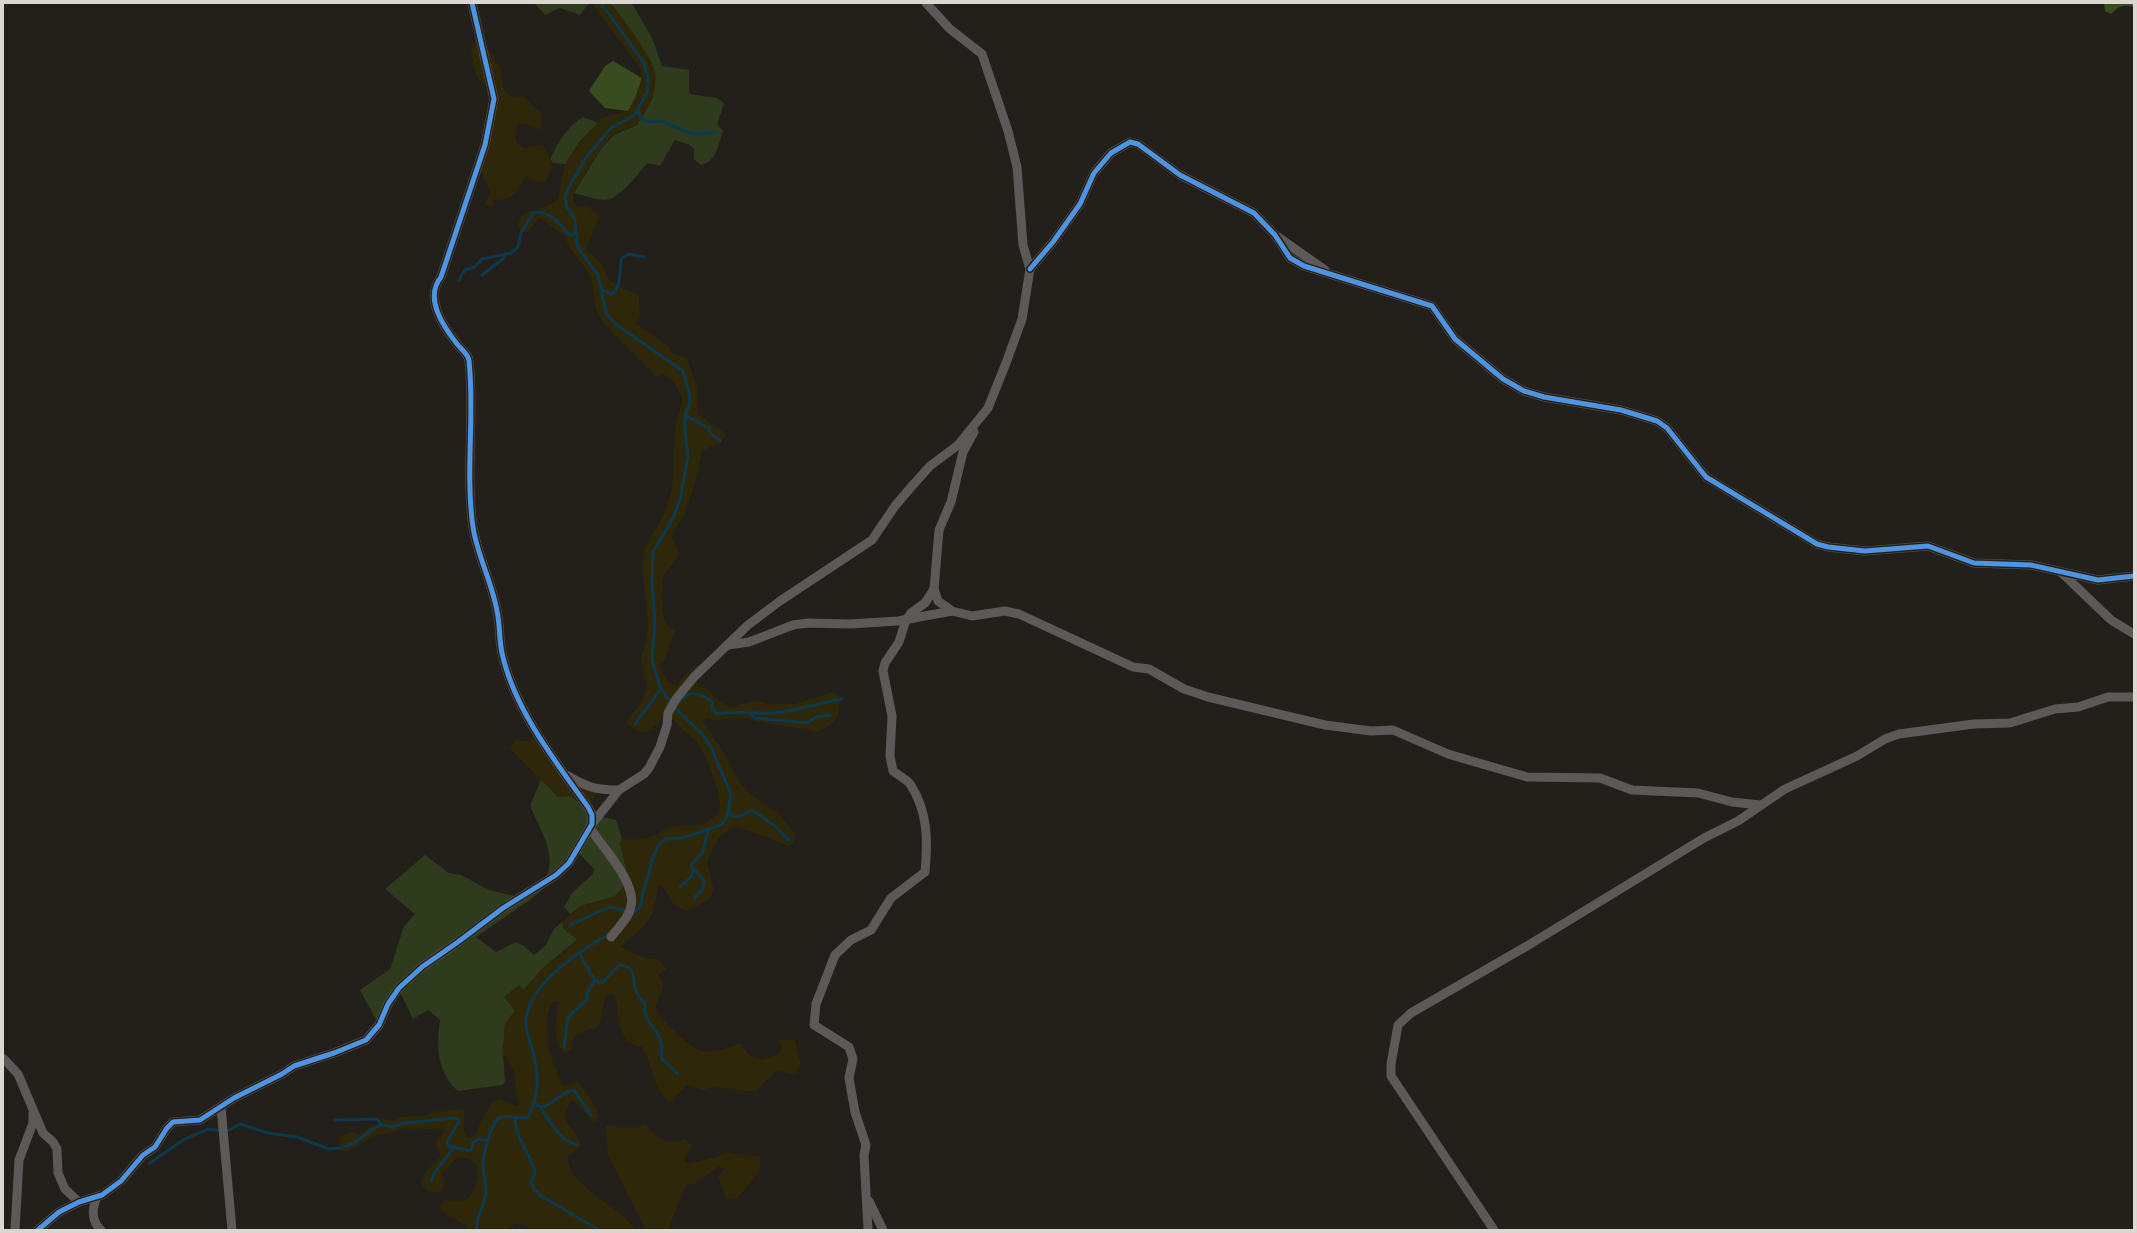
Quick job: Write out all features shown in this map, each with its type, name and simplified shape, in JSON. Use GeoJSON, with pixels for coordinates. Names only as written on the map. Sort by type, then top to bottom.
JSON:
{"type":"FeatureCollection","features":[{"type":"Feature","properties":{"kind":"street"},"geometry":{"type":"LineString","coordinates":[[472,3],[479,38],[493,89],[492,111],[486,145],[441,277],[435,284],[434,296],[438,316],[450,335],[469,358],[473,528],[497,611],[502,652],[512,684],[535,729],[592,815],[591,826],[617,866],[630,890],[632,905],[630,911],[611,937]]}},
{"type":"Feature","properties":{"kind":"street"},"geometry":{"type":"LineString","coordinates":[[926,3],[950,29],[982,54],[1008,132],[1017,167],[1023,245],[1030,269],[1022,318],[988,408],[963,452],[951,502],[939,530],[934,589],[938,601],[952,611],[972,616],[1005,611],[1019,614],[1133,667],[1149,669],[1184,689],[1208,697],[1325,725],[1371,731],[1394,730],[1448,754],[1527,777],[1600,778],[1632,790],[1698,793],[1732,802],[1760,805]]}},
{"type":"Feature","properties":{"kind":"street"},"geometry":{"type":"LineString","coordinates":[[1030,269],[1053,242],[1080,204],[1094,172],[1111,154],[1130,142],[1138,144],[1180,175],[1254,213],[1275,235],[1290,258],[1304,266],[1328,272],[1432,306],[1455,339],[1503,379],[1524,391],[1544,397],[1621,410],[1657,421],[1667,428],[1706,477],[1817,544],[1828,547],[1866,551],[1928,546],[1974,563],[2031,565],[2098,580],[2134,576]]}},
{"type":"Feature","properties":{"kind":"street"},"geometry":{"type":"LineString","coordinates":[[38,1230],[59,1212],[79,1202],[97,1197],[121,1181],[143,1155],[155,1147],[166,1128],[173,1122],[200,1120],[294,1066],[334,1053],[366,1040],[379,1025],[388,1004],[398,988],[422,967],[503,908],[556,875],[569,863],[591,826],[619,790],[644,774],[649,768],[660,748],[667,725],[668,713],[676,699],[694,677],[748,625],[780,601],[872,540],[895,506],[912,486],[930,466],[958,445],[988,408]]}},
{"type":"Feature","properties":{"kind":"street"},"geometry":{"type":"LineString","coordinates":[[2061,572],[2112,620],[2134,634]]}},
{"type":"Feature","properties":{"kind":"street"},"geometry":{"type":"LineString","coordinates":[[868,1230],[864,1155],[866,1145],[855,1112],[850,1078],[853,1058],[849,1047],[814,1025],[816,1004],[835,955],[851,940],[871,930],[891,898],[925,872],[928,844],[924,816],[909,783],[893,771],[890,756],[892,716],[883,671],[885,663],[898,642],[906,620],[911,613],[925,603],[934,589]]}},
{"type":"Feature","properties":{"kind":"street"},"geometry":{"type":"LineString","coordinates":[[728,645],[749,642],[793,625],[808,623],[850,624],[906,620],[952,611]]}},
{"type":"Feature","properties":{"kind":"street"},"geometry":{"type":"LineString","coordinates":[[1494,1230],[1391,1076],[1398,1025],[1411,1013],[1527,946],[1704,838],[1738,821],[1760,805],[1791,786],[1899,734],[1974,724],[2010,723],[2055,709],[2078,707],[2108,697],[2134,698]]}},
{"type":"Feature","properties":{"kind":"street"},"geometry":{"type":"LineString","coordinates":[[564,774],[587,787],[599,790],[619,790]]}},
{"type":"Feature","properties":{"kind":"street"},"geometry":{"type":"LineString","coordinates":[[3,1058],[18,1074],[43,1133],[53,1142],[57,1149],[58,1173],[65,1189],[79,1202]]}},
{"type":"Feature","properties":{"kind":"street"},"geometry":{"type":"LineString","coordinates":[[221,1107],[221,1126],[232,1230]]}},
{"type":"Feature","properties":{"kind":"street"},"geometry":{"type":"LineString","coordinates":[[15,1230],[19,1160],[33,1123],[34,1110]]}},
{"type":"Feature","properties":{"kind":"street"},"geometry":{"type":"LineString","coordinates":[[867,1196],[883,1230]]}},
{"type":"Feature","properties":{"kind":"street"},"geometry":{"type":"LineString","coordinates":[[97,1197],[93,1206],[93,1216],[101,1230]]}},
{"type":"Feature","properties":{"kind":"green space"},"geometry":{"type":"Polygon","coordinates":[[[534,3],[589,3],[580,15],[560,8],[545,15],[534,3]]]}},
{"type":"Feature","properties":{"kind":"green space"},"geometry":{"type":"Polygon","coordinates":[[[610,3],[628,3],[633,5],[652,38],[662,66],[689,70],[689,94],[717,98],[724,103],[717,124],[723,131],[714,156],[706,163],[701,165],[694,159],[694,149],[690,145],[675,140],[660,166],[647,163],[623,191],[611,199],[601,200],[574,193],[601,149],[614,135],[637,125],[653,97],[617,11],[610,3]]]}},
{"type":"Feature","properties":{"kind":"green space"},"geometry":{"type":"Polygon","coordinates":[[[2104,3],[2134,3],[2134,7],[2121,6],[2111,14],[2105,11],[2104,3]]]}},
{"type":"Feature","properties":{"kind":"green space"},"geometry":{"type":"Polygon","coordinates":[[[613,61],[642,78],[635,99],[628,111],[605,108],[589,91],[605,66],[613,61]]]}},
{"type":"Feature","properties":{"kind":"green space"},"geometry":{"type":"Polygon","coordinates":[[[583,117],[598,123],[580,141],[565,164],[553,163],[550,159],[556,147],[568,130],[583,117]]]}},
{"type":"Feature","properties":{"kind":"green space"},"geometry":{"type":"Polygon","coordinates":[[[541,779],[558,797],[570,796],[598,816],[616,820],[622,839],[620,844],[628,876],[621,890],[614,897],[581,906],[570,914],[564,907],[572,893],[593,874],[594,869],[577,851],[552,882],[530,900],[476,937],[496,952],[516,942],[524,946],[534,955],[546,945],[554,929],[562,922],[564,929],[578,939],[543,968],[524,990],[515,1011],[505,1024],[503,1053],[505,1082],[502,1085],[458,1091],[451,1084],[442,1067],[438,1049],[440,1020],[428,1010],[413,1019],[398,988],[379,1025],[360,990],[390,969],[404,926],[415,914],[385,889],[425,855],[449,873],[461,875],[489,890],[519,897],[536,888],[547,876],[549,866],[547,845],[530,806],[541,779]]]}},
{"type":"Feature","properties":{"kind":"sand"},"geometry":{"type":"Polygon","coordinates":[[[592,3],[610,3],[636,36],[653,65],[656,79],[654,92],[649,106],[642,118],[638,123],[614,135],[602,147],[574,193],[573,200],[577,207],[585,205],[600,215],[586,250],[601,263],[609,279],[625,290],[636,293],[639,296],[640,317],[636,323],[669,347],[673,354],[687,358],[697,387],[698,414],[726,434],[722,442],[702,451],[688,506],[678,526],[671,535],[679,553],[676,560],[664,576],[662,601],[665,621],[671,629],[675,631],[664,662],[659,666],[669,682],[677,686],[687,672],[700,664],[704,668],[694,677],[699,686],[706,688],[725,706],[731,707],[755,700],[767,704],[795,704],[833,692],[839,695],[839,709],[836,718],[829,726],[816,732],[734,717],[719,721],[706,718],[703,723],[723,751],[740,783],[751,794],[778,813],[795,833],[794,842],[789,846],[735,826],[718,838],[707,862],[714,890],[710,899],[686,911],[675,906],[661,885],[658,888],[653,913],[644,926],[621,947],[644,958],[658,959],[667,969],[658,975],[664,985],[656,1008],[662,1019],[668,1025],[697,1049],[702,1051],[712,1051],[741,1043],[749,1055],[762,1060],[778,1054],[782,1049],[779,1040],[789,1039],[795,1041],[801,1066],[794,1074],[777,1071],[755,1092],[713,1087],[702,1090],[688,1085],[675,1097],[674,1101],[668,1101],[659,1089],[642,1047],[634,1045],[623,1035],[615,997],[610,993],[605,997],[600,1024],[597,1028],[579,1033],[572,1043],[572,1048],[569,1051],[564,1052],[557,1041],[556,1035],[556,1020],[560,1001],[553,1002],[547,1021],[547,1032],[551,1056],[559,1078],[564,1086],[568,1086],[573,1082],[578,1081],[592,1101],[599,1117],[594,1123],[576,1102],[572,1100],[567,1109],[566,1120],[579,1139],[581,1146],[568,1157],[570,1167],[576,1177],[585,1186],[619,1212],[636,1230],[532,1230],[524,1225],[515,1224],[506,1230],[466,1230],[466,1226],[441,1210],[439,1206],[445,1200],[465,1201],[472,1194],[478,1176],[476,1165],[473,1161],[458,1157],[442,1173],[444,1184],[443,1190],[432,1193],[429,1192],[425,1189],[421,1182],[426,1171],[441,1156],[435,1142],[443,1133],[444,1129],[401,1130],[375,1136],[347,1151],[342,1151],[339,1145],[340,1136],[352,1131],[359,1134],[383,1119],[393,1121],[402,1117],[427,1115],[432,1111],[463,1109],[465,1134],[467,1137],[473,1137],[493,1101],[500,1099],[518,1107],[520,1104],[517,1097],[514,1074],[509,1061],[503,1053],[505,1024],[515,1011],[504,997],[519,985],[524,990],[543,968],[578,940],[564,929],[562,922],[581,906],[614,897],[621,890],[628,876],[620,844],[622,839],[639,839],[656,835],[670,826],[702,825],[718,814],[720,806],[718,792],[707,760],[697,742],[682,730],[668,713],[654,727],[645,732],[634,729],[627,723],[628,718],[639,706],[647,689],[641,657],[647,639],[648,620],[642,567],[645,547],[663,516],[672,489],[675,428],[682,401],[681,395],[674,383],[664,374],[657,377],[605,325],[596,310],[591,278],[570,248],[564,236],[541,218],[526,233],[518,228],[521,217],[526,212],[546,206],[558,198],[565,164],[580,141],[603,117],[628,111],[640,86],[641,70],[592,3]]]}},
{"type":"Feature","properties":{"kind":"sand"},"geometry":{"type":"Polygon","coordinates":[[[479,38],[482,38],[501,69],[504,89],[511,97],[523,96],[542,114],[541,130],[524,123],[518,124],[515,130],[516,142],[524,148],[543,145],[552,164],[551,171],[545,182],[534,182],[526,177],[517,191],[510,197],[501,200],[494,200],[492,208],[485,204],[490,192],[479,166],[493,89],[481,82],[473,65],[471,45],[479,38]]]}},
{"type":"Feature","properties":{"kind":"sand"},"geometry":{"type":"Polygon","coordinates":[[[538,735],[564,774],[599,790],[588,807],[570,796],[558,797],[510,748],[514,741],[527,741],[538,735]]]}},
{"type":"Feature","properties":{"kind":"sand"},"geometry":{"type":"Polygon","coordinates":[[[605,1125],[631,1127],[645,1125],[663,1140],[678,1141],[685,1139],[692,1146],[684,1160],[688,1163],[713,1158],[727,1152],[760,1157],[760,1171],[737,1199],[726,1198],[718,1177],[725,1168],[718,1167],[694,1184],[686,1185],[668,1230],[646,1230],[608,1155],[605,1125]]]}},
{"type":"Feature","properties":{"kind":"waterway"},"geometry":{"type":"LineString","coordinates":[[601,3],[644,63],[648,77],[647,92],[635,115],[612,127],[587,156],[569,187],[565,198],[567,207],[575,219],[577,246],[598,275],[606,313],[617,325],[683,371],[689,392],[690,403],[685,415],[685,432],[688,456],[680,500],[673,518],[653,552],[652,585],[655,623],[652,660],[661,689],[673,706],[702,734],[710,745],[731,794],[727,817],[722,824],[682,838],[665,839],[658,846],[652,860],[640,906],[632,915]]}},
{"type":"Feature","properties":{"kind":"waterway"},"geometry":{"type":"LineString","coordinates":[[638,111],[641,118],[647,122],[661,121],[693,134],[715,132]]}},
{"type":"Feature","properties":{"kind":"waterway"},"geometry":{"type":"LineString","coordinates":[[459,280],[465,270],[475,267],[482,259],[511,253],[518,247],[521,233],[533,213],[538,212],[548,215],[557,221],[568,234],[572,235],[576,232]]}},
{"type":"Feature","properties":{"kind":"waterway"},"geometry":{"type":"LineString","coordinates":[[482,275],[503,259],[505,254]]}},
{"type":"Feature","properties":{"kind":"waterway"},"geometry":{"type":"LineString","coordinates":[[601,290],[612,294],[616,290],[619,281],[622,258],[629,254],[644,257]]}},
{"type":"Feature","properties":{"kind":"waterway"},"geometry":{"type":"LineString","coordinates":[[685,415],[708,428],[712,435],[720,441]]}},
{"type":"Feature","properties":{"kind":"waterway"},"geometry":{"type":"LineString","coordinates":[[635,724],[661,689]]}},
{"type":"Feature","properties":{"kind":"waterway"},"geometry":{"type":"LineString","coordinates":[[679,702],[687,695],[699,694],[712,701],[713,710],[717,714],[731,712],[773,713],[791,711],[842,699]]}},
{"type":"Feature","properties":{"kind":"waterway"},"geometry":{"type":"LineString","coordinates":[[750,714],[755,718],[807,723],[816,717],[830,715]]}},
{"type":"Feature","properties":{"kind":"waterway"},"geometry":{"type":"LineString","coordinates":[[728,811],[733,816],[738,817],[752,810],[775,826],[789,840]]}},
{"type":"Feature","properties":{"kind":"waterway"},"geometry":{"type":"LineString","coordinates":[[694,898],[702,890],[704,881],[691,865],[703,852],[708,830]]}},
{"type":"Feature","properties":{"kind":"waterway"},"geometry":{"type":"LineString","coordinates":[[680,887],[691,877],[693,871]]}},
{"type":"Feature","properties":{"kind":"waterway"},"geometry":{"type":"LineString","coordinates":[[570,925],[609,907],[627,911]]}},
{"type":"Feature","properties":{"kind":"waterway"},"geometry":{"type":"LineString","coordinates":[[476,1230],[486,1192],[483,1164],[486,1146],[493,1127],[499,1118],[505,1116],[520,1118],[528,1117],[535,1100],[537,1075],[526,1025],[528,1011],[534,997],[543,984],[569,960],[609,934]]}},
{"type":"Feature","properties":{"kind":"waterway"},"geometry":{"type":"LineString","coordinates":[[579,953],[594,979],[599,983],[602,983],[619,965],[629,968],[633,974],[638,996],[645,1004],[645,1011],[648,1021],[660,1039],[662,1059],[678,1074]]}},
{"type":"Feature","properties":{"kind":"waterway"},"geometry":{"type":"LineString","coordinates":[[564,1047],[568,1017],[587,1000],[587,993],[595,980]]}},
{"type":"Feature","properties":{"kind":"waterway"},"geometry":{"type":"LineString","coordinates":[[535,1103],[541,1107],[546,1106],[565,1093],[574,1090],[591,1115]]}},
{"type":"Feature","properties":{"kind":"waterway"},"geometry":{"type":"LineString","coordinates":[[541,1107],[547,1118],[563,1138],[577,1145]]}},
{"type":"Feature","properties":{"kind":"waterway"},"geometry":{"type":"LineString","coordinates":[[150,1163],[183,1140],[208,1129],[227,1131],[240,1124],[268,1133],[297,1137],[329,1149],[341,1148],[354,1143],[373,1129],[382,1125],[393,1127],[404,1123],[454,1118],[458,1119],[458,1123],[447,1142],[449,1146],[471,1151],[473,1142],[480,1139],[488,1140]]}},
{"type":"Feature","properties":{"kind":"waterway"},"geometry":{"type":"LineString","coordinates":[[334,1120],[377,1119],[382,1125]]}},
{"type":"Feature","properties":{"kind":"waterway"},"geometry":{"type":"LineString","coordinates":[[515,1119],[521,1142],[534,1168],[535,1174],[531,1182],[535,1190],[541,1196],[599,1230]]}},
{"type":"Feature","properties":{"kind":"waterway"},"geometry":{"type":"LineString","coordinates":[[431,1181],[435,1172],[454,1147]]}},
{"type":"Feature","properties":{"kind":"cycle path"},"geometry":{"type":"LineString","coordinates":[[38,1230],[59,1212],[79,1202],[102,1195],[121,1181],[143,1155],[155,1147],[167,1128],[173,1122],[200,1120],[234,1098],[282,1074],[294,1066],[334,1053],[366,1040],[379,1025],[388,1004],[399,988],[422,967],[503,908],[556,875],[569,863],[592,824],[592,815],[588,807],[537,734],[516,694],[508,674],[501,648],[495,600],[478,548],[473,527],[470,486],[471,382],[469,359],[446,329],[437,312],[435,303],[434,294],[436,285],[441,277],[485,145],[494,99],[472,3]]}},
{"type":"Feature","properties":{"kind":"cycle path"},"geometry":{"type":"LineString","coordinates":[[1030,269],[1053,242],[1080,204],[1094,173],[1111,153],[1130,142],[1138,144],[1180,175],[1254,213],[1275,235],[1290,258],[1304,266],[1432,306],[1455,339],[1503,379],[1524,391],[1544,397],[1621,410],[1657,421],[1667,428],[1706,477],[1817,544],[1828,547],[1865,551],[1928,546],[1974,563],[2031,565],[2098,580],[2134,576]]}}]}
